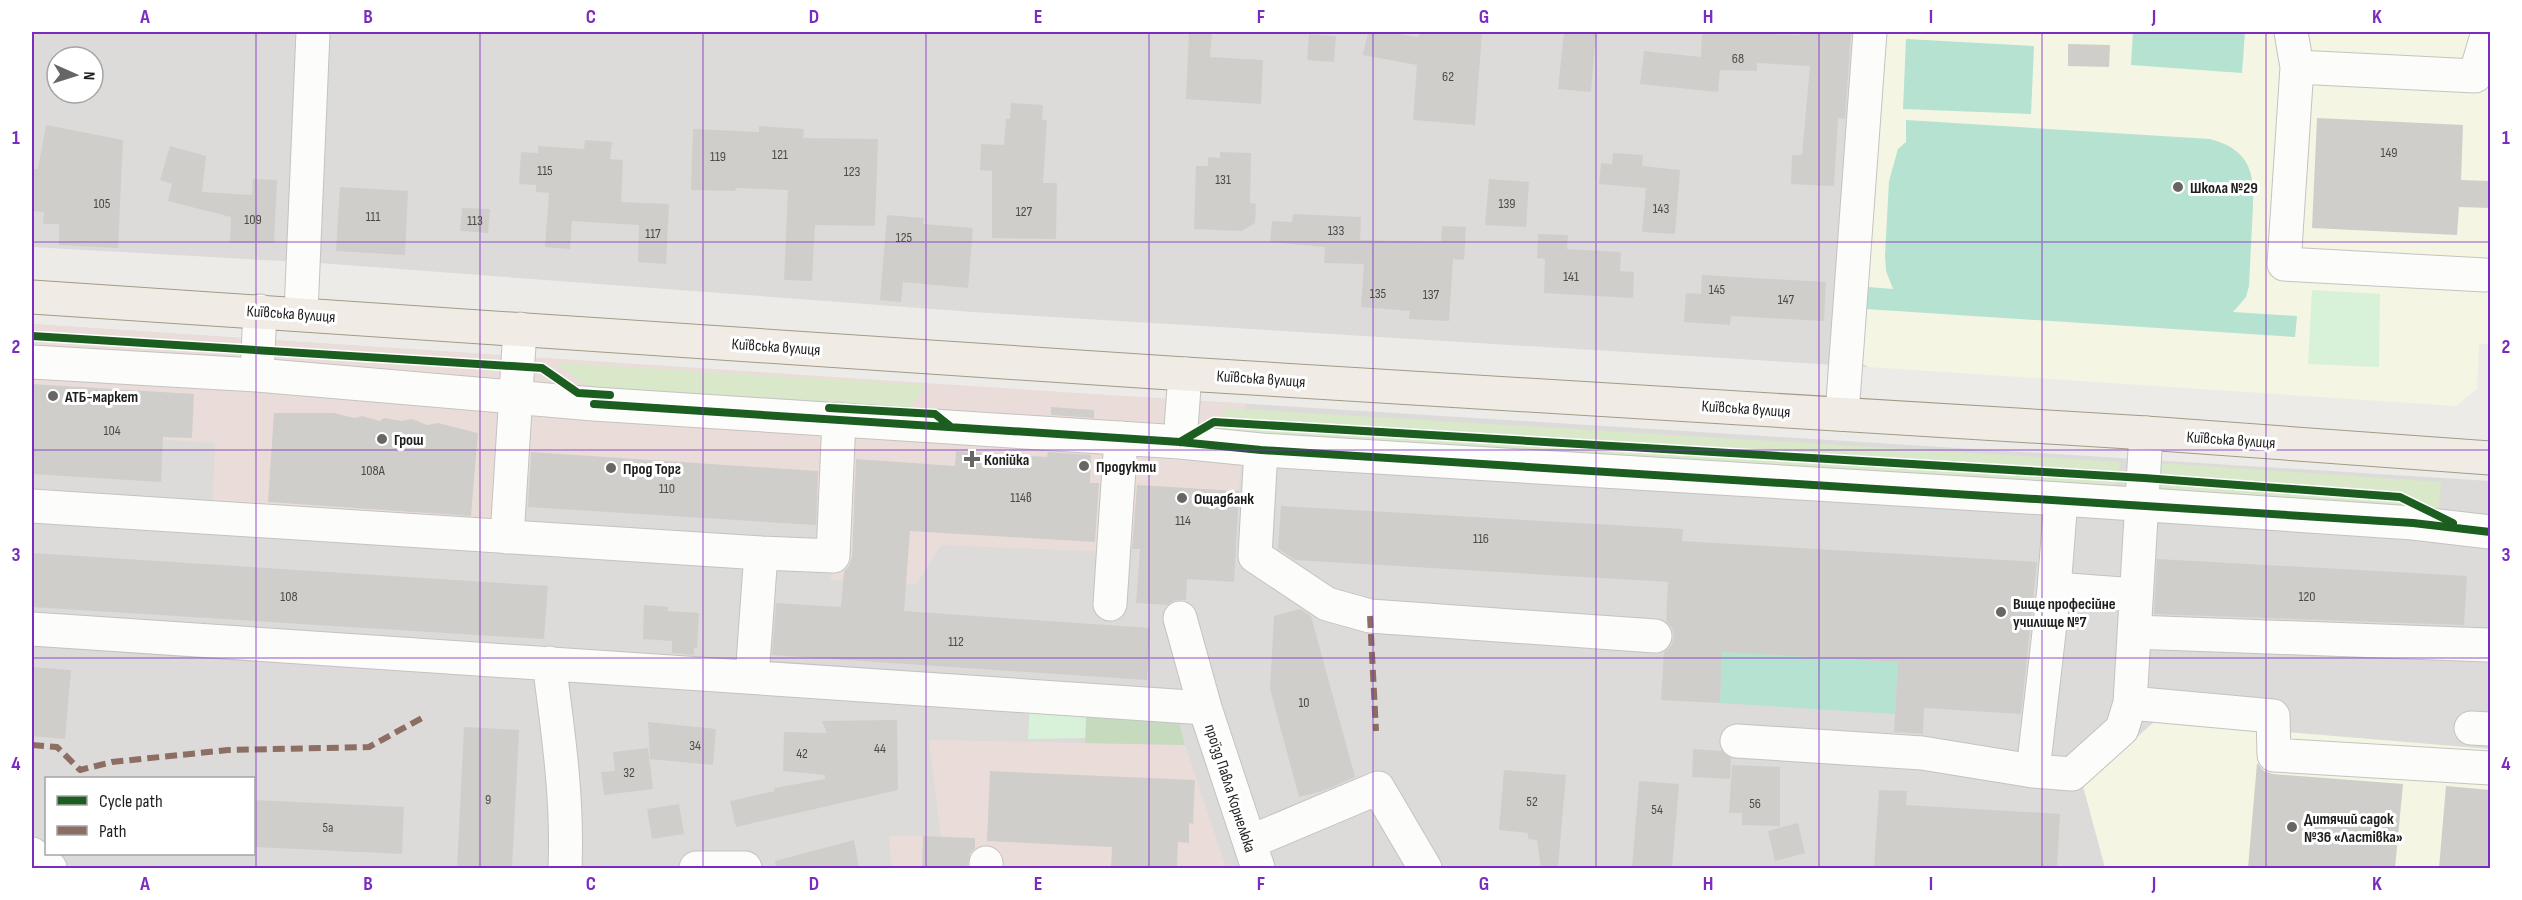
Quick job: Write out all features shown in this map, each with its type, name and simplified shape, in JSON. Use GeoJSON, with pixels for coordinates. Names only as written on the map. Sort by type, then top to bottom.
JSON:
{"type":"FeatureCollection","features":[{"type":"Feature","properties":{"kind":"main road","name":"Київська вулиця"},"geometry":{"type":"LineString","coordinates":[[32,297],[1185,374],[2146,433],[2490,458]]}},
{"type":"Feature","properties":{"kind":"street"},"geometry":{"type":"LineString","coordinates":[[301,314],[313,32]]}},
{"type":"Feature","properties":{"kind":"street"},"geometry":{"type":"LineString","coordinates":[[1842,414],[1870,32]]}},
{"type":"Feature","properties":{"kind":"street"},"geometry":{"type":"LineString","coordinates":[[2291,32],[2297,67],[2284,264],[2485,275]]}},
{"type":"Feature","properties":{"kind":"street"},"geometry":{"type":"LineString","coordinates":[[2297,67],[2475,76],[2488,32]]}},
{"type":"Feature","properties":{"kind":"street"},"geometry":{"type":"LineString","coordinates":[[257,375],[260,311]]}},
{"type":"Feature","properties":{"kind":"street"},"geometry":{"type":"LineString","coordinates":[[507,537],[520,329]]}},
{"type":"Feature","properties":{"kind":"street"},"geometry":{"type":"LineString","coordinates":[[32,362],[257,375],[515,397],[1180,442],[1261,450],[2413,523],[2490,532]]}},
{"type":"Feature","properties":{"kind":"street"},"geometry":{"type":"LineString","coordinates":[[1180,442],[1185,374]]}},
{"type":"Feature","properties":{"kind":"street"},"geometry":{"type":"LineString","coordinates":[[32,507],[833,556],[839,419]]}},
{"type":"Feature","properties":{"kind":"street"},"geometry":{"type":"LineString","coordinates":[[1737,741],[1922,753],[2033,771],[2072,774],[2122,729],[2130,704],[2146,433]]}},
{"type":"Feature","properties":{"kind":"street"},"geometry":{"type":"LineString","coordinates":[[1110,604],[1121,438]]}},
{"type":"Feature","properties":{"kind":"street"},"geometry":{"type":"LineString","coordinates":[[1261,450],[1256,556],[1326,604],[1370,616],[1655,636]]}},
{"type":"Feature","properties":{"kind":"street"},"geometry":{"type":"LineString","coordinates":[[2033,771],[2054,589],[2061,500]]}},
{"type":"Feature","properties":{"kind":"street"},"geometry":{"type":"LineString","coordinates":[[752,677],[761,553]]}},
{"type":"Feature","properties":{"kind":"street"},"geometry":{"type":"LineString","coordinates":[[2054,589],[2136,595]]}},
{"type":"Feature","properties":{"kind":"street","name":"проїзд Павла Корнелюка"},"geometry":{"type":"LineString","coordinates":[[1180,618],[1205,708],[1254,855]]}},
{"type":"Feature","properties":{"kind":"street"},"geometry":{"type":"LineString","coordinates":[[32,629],[1205,708]]}},
{"type":"Feature","properties":{"kind":"street"},"geometry":{"type":"LineString","coordinates":[[2134,632],[2488,645]]}},
{"type":"Feature","properties":{"kind":"street"},"geometry":{"type":"LineString","coordinates":[[549,663],[561,758],[566,836],[565,868]]}},
{"type":"Feature","properties":{"kind":"street"},"geometry":{"type":"LineString","coordinates":[[2130,704],[2273,716],[2274,755],[2490,768]]}},
{"type":"Feature","properties":{"kind":"street"},"geometry":{"type":"LineString","coordinates":[[1254,855],[1378,788],[1425,868]]}},
{"type":"Feature","properties":{"kind":"street"},"geometry":{"type":"LineString","coordinates":[[566,836],[586,868]]}},
{"type":"Feature","properties":{"kind":"street"},"geometry":{"type":"LineString","coordinates":[[32,854],[50,868]]}},
{"type":"Feature","properties":{"kind":"street"},"geometry":{"type":"LineString","coordinates":[[696,868],[743,868]]}},
{"type":"Feature","properties":{"kind":"shaded area"},"geometry":{"type":"Polygon","coordinates":[[[32,32],[1878,32],[1861,363],[1869,367],[973,312],[319,263],[32,247],[32,32]]]}},
{"type":"Feature","properties":{"kind":"shaded area","name":"Школа №29"},"geometry":{"type":"Polygon","coordinates":[[[1878,32],[2490,32],[2490,344],[2479,344],[2477,389],[2456,406],[1869,367],[1861,363],[1878,32]]]}},
{"type":"Feature","properties":{"kind":"shaded area"},"geometry":{"type":"Polygon","coordinates":[[[32,324],[928,384],[2490,481],[2490,868],[32,868],[32,324]]]}},
{"type":"Feature","properties":{"kind":"shaded area"},"geometry":{"type":"Polygon","coordinates":[[[32,324],[1245,404],[1239,491],[1128,548],[1113,552],[941,545],[916,584],[831,580],[835,496],[503,474],[498,537],[212,519],[215,443],[32,431],[32,324]]]}},
{"type":"Feature","properties":{"kind":"shaded area","name":"Дитячий садок №36 «Ластівка»"},"geometry":{"type":"Polygon","coordinates":[[[2155,721],[2490,749],[2490,868],[2105,868],[2083,786],[2155,721]]]}},
{"type":"Feature","properties":{"kind":"shaded area"},"geometry":{"type":"Polygon","coordinates":[[[929,740],[1185,745],[1226,868],[892,868],[889,836],[941,836],[929,740]]]}},
{"type":"Feature","properties":{"kind":"green space"},"geometry":{"type":"Polygon","coordinates":[[[2133,32],[2245,32],[2242,73],[2131,65],[2133,32]]]}},
{"type":"Feature","properties":{"kind":"green space"},"geometry":{"type":"Polygon","coordinates":[[[1906,39],[2034,46],[2031,114],[1903,109],[1906,39]]]}},
{"type":"Feature","properties":{"kind":"green space"},"geometry":{"type":"Polygon","coordinates":[[[1906,120],[2210,139],[2226,145],[2238,152],[2245,161],[2253,183],[2249,286],[2246,297],[2233,312],[2297,316],[2295,337],[1866,309],[1868,287],[1893,289],[1886,271],[1885,255],[1889,181],[1898,149],[1906,142],[1906,120]]]}},
{"type":"Feature","properties":{"kind":"green space"},"geometry":{"type":"Polygon","coordinates":[[[2312,290],[2380,294],[2379,367],[2308,364],[2312,290]]]}},
{"type":"Feature","properties":{"kind":"green space"},"geometry":{"type":"Polygon","coordinates":[[[556,363],[926,385],[910,408],[590,389],[556,363]]]}},
{"type":"Feature","properties":{"kind":"green space"},"geometry":{"type":"Polygon","coordinates":[[[1225,408],[2121,462],[2116,483],[2103,494],[1222,437],[1225,408]]]}},
{"type":"Feature","properties":{"kind":"green space"},"geometry":{"type":"Polygon","coordinates":[[[2146,462],[2441,482],[2438,517],[2159,495],[2146,462]]]}},
{"type":"Feature","properties":{"kind":"green space"},"geometry":{"type":"Polygon","coordinates":[[[1722,652],[1898,662],[1895,714],[1720,703],[1722,652]]]}},
{"type":"Feature","properties":{"kind":"green space"},"geometry":{"type":"Polygon","coordinates":[[[1030,701],[1087,703],[1085,738],[1028,739],[1030,701]]]}},
{"type":"Feature","properties":{"kind":"green space"},"geometry":{"type":"Polygon","coordinates":[[[1087,703],[1176,710],[1185,745],[1085,743],[1087,703]]]}},
{"type":"Feature","properties":{"kind":"building"},"geometry":{"type":"Polygon","coordinates":[[[1189,32],[1212,32],[1210,57],[1263,60],[1261,104],[1186,99],[1189,32]]]}},
{"type":"Feature","properties":{"kind":"building"},"geometry":{"type":"Polygon","coordinates":[[[1368,32],[1419,37],[1420,32],[1482,32],[1475,125],[1413,120],[1417,65],[1363,55],[1368,32]]]}},
{"type":"Feature","properties":{"kind":"building"},"geometry":{"type":"Polygon","coordinates":[[[1564,32],[1596,32],[1591,92],[1558,89],[1564,32]]]}},
{"type":"Feature","properties":{"kind":"building"},"geometry":{"type":"Polygon","coordinates":[[[1702,32],[1799,35],[1800,32],[1851,32],[1845,119],[1838,118],[1834,186],[1791,184],[1792,155],[1802,155],[1810,66],[1757,63],[1757,71],[1720,70],[1718,92],[1640,84],[1644,51],[1701,57],[1702,32]]]}},
{"type":"Feature","properties":{"kind":"building"},"geometry":{"type":"Polygon","coordinates":[[[1309,34],[1336,36],[1334,62],[1307,60],[1309,34]]]}},
{"type":"Feature","properties":{"kind":"building"},"geometry":{"type":"Polygon","coordinates":[[[2068,44],[2110,45],[2109,67],[2068,66],[2068,44]]]}},
{"type":"Feature","properties":{"kind":"building"},"geometry":{"type":"Polygon","coordinates":[[[1011,103],[1043,105],[1042,120],[1047,120],[1043,183],[1057,183],[1056,239],[992,238],[992,171],[980,170],[981,144],[1004,145],[1006,119],[1010,119],[1011,103]]]}},
{"type":"Feature","properties":{"kind":"building"},"geometry":{"type":"Polygon","coordinates":[[[2317,118],[2463,125],[2461,180],[2490,181],[2490,208],[2459,207],[2457,235],[2312,228],[2317,118]]]}},
{"type":"Feature","properties":{"kind":"building"},"geometry":{"type":"Polygon","coordinates":[[[46,125],[123,140],[118,248],[59,245],[59,224],[43,224],[44,212],[32,211],[33,169],[38,169],[46,125]]]}},
{"type":"Feature","properties":{"kind":"building"},"geometry":{"type":"Polygon","coordinates":[[[759,126],[804,129],[803,138],[878,139],[875,226],[815,225],[812,281],[784,280],[788,190],[736,188],[735,191],[691,190],[693,129],[759,132],[759,126]]]}},
{"type":"Feature","properties":{"kind":"building"},"geometry":{"type":"Polygon","coordinates":[[[585,140],[612,142],[610,159],[623,160],[621,202],[669,204],[666,264],[638,262],[639,225],[572,221],[570,249],[545,247],[549,193],[536,192],[536,185],[519,184],[521,152],[538,153],[538,146],[584,149],[585,140]]]}},
{"type":"Feature","properties":{"kind":"building"},"geometry":{"type":"Polygon","coordinates":[[[170,146],[206,156],[202,192],[252,195],[253,179],[277,180],[274,243],[230,243],[231,217],[168,201],[172,184],[160,180],[170,146]]]}},
{"type":"Feature","properties":{"kind":"building"},"geometry":{"type":"Polygon","coordinates":[[[1220,152],[1251,153],[1250,203],[1256,204],[1255,223],[1242,231],[1194,229],[1196,166],[1208,166],[1208,157],[1220,158],[1220,152]]]}},
{"type":"Feature","properties":{"kind":"building"},"geometry":{"type":"Polygon","coordinates":[[[1613,153],[1643,155],[1642,166],[1680,170],[1675,234],[1642,232],[1646,188],[1599,184],[1601,163],[1612,164],[1613,153]]]}},
{"type":"Feature","properties":{"kind":"building"},"geometry":{"type":"Polygon","coordinates":[[[1489,179],[1529,182],[1526,227],[1485,225],[1489,179]]]}},
{"type":"Feature","properties":{"kind":"building"},"geometry":{"type":"Polygon","coordinates":[[[340,187],[408,191],[405,255],[336,251],[340,187]]]}},
{"type":"Feature","properties":{"kind":"building"},"geometry":{"type":"Polygon","coordinates":[[[462,208],[490,209],[488,233],[460,231],[462,208]]]}},
{"type":"Feature","properties":{"kind":"building"},"geometry":{"type":"Polygon","coordinates":[[[1293,214],[1361,217],[1360,240],[1441,242],[1442,226],[1466,227],[1464,260],[1453,259],[1449,321],[1409,319],[1410,311],[1361,307],[1364,264],[1324,263],[1325,247],[1270,242],[1272,221],[1292,222],[1293,214]]]}},
{"type":"Feature","properties":{"kind":"building"},"geometry":{"type":"Polygon","coordinates":[[[887,215],[924,218],[923,224],[973,228],[968,288],[903,282],[901,302],[880,300],[887,215]]]}},
{"type":"Feature","properties":{"kind":"building"},"geometry":{"type":"Polygon","coordinates":[[[1538,234],[1568,235],[1567,249],[1621,252],[1620,271],[1634,272],[1633,298],[1544,293],[1545,259],[1537,258],[1538,234]]]}},
{"type":"Feature","properties":{"kind":"building"},"geometry":{"type":"Polygon","coordinates":[[[1702,275],[1826,282],[1824,321],[1731,316],[1730,325],[1684,322],[1686,293],[1701,294],[1702,275]]]}},
{"type":"Feature","properties":{"kind":"building"},"geometry":{"type":"Polygon","coordinates":[[[32,384],[194,394],[192,438],[163,437],[161,482],[32,474],[32,384]]]}},
{"type":"Feature","properties":{"kind":"building"},"geometry":{"type":"Polygon","coordinates":[[[1051,407],[1094,410],[1094,418],[1051,415],[1051,407]]]}},
{"type":"Feature","properties":{"kind":"building"},"geometry":{"type":"Polygon","coordinates":[[[274,413],[334,413],[354,418],[362,416],[380,421],[384,418],[401,421],[412,419],[427,425],[438,423],[478,433],[471,516],[268,502],[274,413]]]}},
{"type":"Feature","properties":{"kind":"building"},"geometry":{"type":"Polygon","coordinates":[[[956,451],[1047,457],[1048,452],[1091,455],[1090,483],[1099,483],[1095,542],[910,531],[904,611],[1150,628],[1147,680],[772,655],[776,603],[841,607],[844,571],[849,566],[852,557],[856,459],[955,466],[956,451]]]}},
{"type":"Feature","properties":{"kind":"building"},"geometry":{"type":"Polygon","coordinates":[[[531,452],[818,471],[816,525],[528,507],[531,452]]]}},
{"type":"Feature","properties":{"kind":"building"},"geometry":{"type":"Polygon","coordinates":[[[1137,485],[1239,491],[1234,582],[1187,579],[1186,600],[1176,600],[1167,605],[1136,603],[1140,549],[1132,549],[1137,485]]]}},
{"type":"Feature","properties":{"kind":"building"},"geometry":{"type":"Polygon","coordinates":[[[1281,506],[1683,529],[1682,541],[2037,562],[2021,714],[1924,708],[1923,734],[1894,732],[1898,662],[1722,652],[1720,703],[1661,700],[1664,652],[1671,646],[1674,637],[1672,628],[1666,621],[1668,582],[1295,560],[1278,549],[1281,506]]]}},
{"type":"Feature","properties":{"kind":"building"},"geometry":{"type":"Polygon","coordinates":[[[32,553],[548,586],[544,639],[32,607],[32,553]]]}},
{"type":"Feature","properties":{"kind":"building"},"geometry":{"type":"Polygon","coordinates":[[[2157,559],[2467,576],[2464,625],[2154,614],[2157,559]]]}},
{"type":"Feature","properties":{"kind":"building"},"geometry":{"type":"Polygon","coordinates":[[[644,605],[668,607],[668,611],[699,613],[697,648],[694,648],[694,655],[672,653],[672,641],[643,639],[644,605]]]}},
{"type":"Feature","properties":{"kind":"building"},"geometry":{"type":"Polygon","coordinates":[[[1300,609],[1311,616],[1355,777],[1323,791],[1299,797],[1270,689],[1274,616],[1300,609]]]}},
{"type":"Feature","properties":{"kind":"building"},"geometry":{"type":"Polygon","coordinates":[[[32,667],[71,670],[65,739],[32,736],[32,667]]]}},
{"type":"Feature","properties":{"kind":"building"},"geometry":{"type":"Polygon","coordinates":[[[897,720],[898,790],[736,827],[730,801],[775,791],[774,788],[825,779],[825,775],[783,771],[784,732],[827,733],[822,721],[897,720]]]}},
{"type":"Feature","properties":{"kind":"building"},"geometry":{"type":"Polygon","coordinates":[[[648,722],[716,729],[713,765],[650,759],[648,722]]]}},
{"type":"Feature","properties":{"kind":"building"},"geometry":{"type":"Polygon","coordinates":[[[464,727],[519,730],[512,868],[457,868],[464,727]]]}},
{"type":"Feature","properties":{"kind":"building"},"geometry":{"type":"Polygon","coordinates":[[[648,748],[653,789],[604,795],[601,772],[615,771],[613,752],[648,748]]]}},
{"type":"Feature","properties":{"kind":"building"},"geometry":{"type":"Polygon","coordinates":[[[1693,749],[1722,751],[1731,758],[1730,779],[1692,777],[1693,749]]]}},
{"type":"Feature","properties":{"kind":"building"},"geometry":{"type":"Polygon","coordinates":[[[2257,763],[2264,771],[2273,774],[2403,784],[2395,868],[2248,868],[2257,763]]]}},
{"type":"Feature","properties":{"kind":"building"},"geometry":{"type":"Polygon","coordinates":[[[1732,765],[1780,767],[1780,826],[1742,825],[1742,813],[1729,813],[1732,765]]]}},
{"type":"Feature","properties":{"kind":"building"},"geometry":{"type":"Polygon","coordinates":[[[1504,770],[1566,775],[1558,868],[1541,868],[1537,840],[1528,839],[1528,833],[1499,830],[1504,770]]]}},
{"type":"Feature","properties":{"kind":"building"},"geometry":{"type":"Polygon","coordinates":[[[990,771],[1195,780],[1193,824],[1189,823],[1189,843],[1178,842],[1177,868],[1111,868],[1112,847],[987,841],[990,771]]]}},
{"type":"Feature","properties":{"kind":"building"},"geometry":{"type":"Polygon","coordinates":[[[1639,781],[1679,784],[1672,868],[1632,868],[1639,781]]]}},
{"type":"Feature","properties":{"kind":"building"},"geometry":{"type":"Polygon","coordinates":[[[2446,786],[2490,790],[2490,868],[2439,868],[2446,786]]]}},
{"type":"Feature","properties":{"kind":"building"},"geometry":{"type":"Polygon","coordinates":[[[1879,790],[1907,791],[1906,805],[2060,814],[2057,868],[1874,868],[1879,790]]]}},
{"type":"Feature","properties":{"kind":"building"},"geometry":{"type":"Polygon","coordinates":[[[255,800],[404,807],[402,854],[255,847],[255,800]]]}},
{"type":"Feature","properties":{"kind":"building"},"geometry":{"type":"Polygon","coordinates":[[[679,804],[684,834],[652,839],[647,809],[679,804]]]}},
{"type":"Feature","properties":{"kind":"building"},"geometry":{"type":"Polygon","coordinates":[[[1798,823],[1805,853],[1775,861],[1768,831],[1798,823]]]}},
{"type":"Feature","properties":{"kind":"building"},"geometry":{"type":"Polygon","coordinates":[[[923,836],[975,838],[975,848],[970,854],[967,868],[922,868],[923,836]]]}},
{"type":"Feature","properties":{"kind":"building"},"geometry":{"type":"Polygon","coordinates":[[[854,840],[859,868],[776,868],[775,861],[854,840]]]}},
{"type":"Feature","properties":{"kind":"marked path"},"geometry":{"type":"LineString","coordinates":[[1370,616],[1376,731]]}},
{"type":"Feature","properties":{"kind":"marked path"},"geometry":{"type":"LineString","coordinates":[[32,745],[57,747],[80,770],[112,762],[228,750],[369,747],[422,718]]}},
{"type":"Feature","properties":{"kind":"cycle path"},"geometry":{"type":"LineString","coordinates":[[32,336],[542,368],[578,393],[610,395]]}},
{"type":"Feature","properties":{"kind":"cycle path"},"geometry":{"type":"LineString","coordinates":[[594,404],[1180,442],[1261,450],[2413,523],[2490,532]]}},
{"type":"Feature","properties":{"kind":"cycle path"},"geometry":{"type":"LineString","coordinates":[[829,408],[935,414],[950,426]]}},
{"type":"Feature","properties":{"kind":"cycle path"},"geometry":{"type":"LineString","coordinates":[[1180,442],[1214,422],[2144,478],[2400,497],[2453,523]]}},
{"type":"Feature","properties":{"kind":"place","name":"Школа №29"},"geometry":{"type":"Point","coordinates":[2178,187]}},
{"type":"Feature","properties":{"kind":"place","name":"АТБ-маркет"},"geometry":{"type":"Point","coordinates":[53,396]}},
{"type":"Feature","properties":{"kind":"place","name":"Грош"},"geometry":{"type":"Point","coordinates":[382,439]}},
{"type":"Feature","properties":{"kind":"place","name":"Копійка"},"geometry":{"type":"Point","coordinates":[972,459]}},
{"type":"Feature","properties":{"kind":"place","name":"Продукти"},"geometry":{"type":"Point","coordinates":[1084,466]}},
{"type":"Feature","properties":{"kind":"place","name":"Прод Торг"},"geometry":{"type":"Point","coordinates":[611,468]}},
{"type":"Feature","properties":{"kind":"place","name":"Ощадбанк"},"geometry":{"type":"Point","coordinates":[1182,498]}},
{"type":"Feature","properties":{"kind":"place","name":"Вище професійне училище №7"},"geometry":{"type":"Point","coordinates":[2001,612]}},
{"type":"Feature","properties":{"kind":"place","name":"Дитячий садок №36 «Ластівка»"},"geometry":{"type":"Point","coordinates":[2292,827]}}]}
